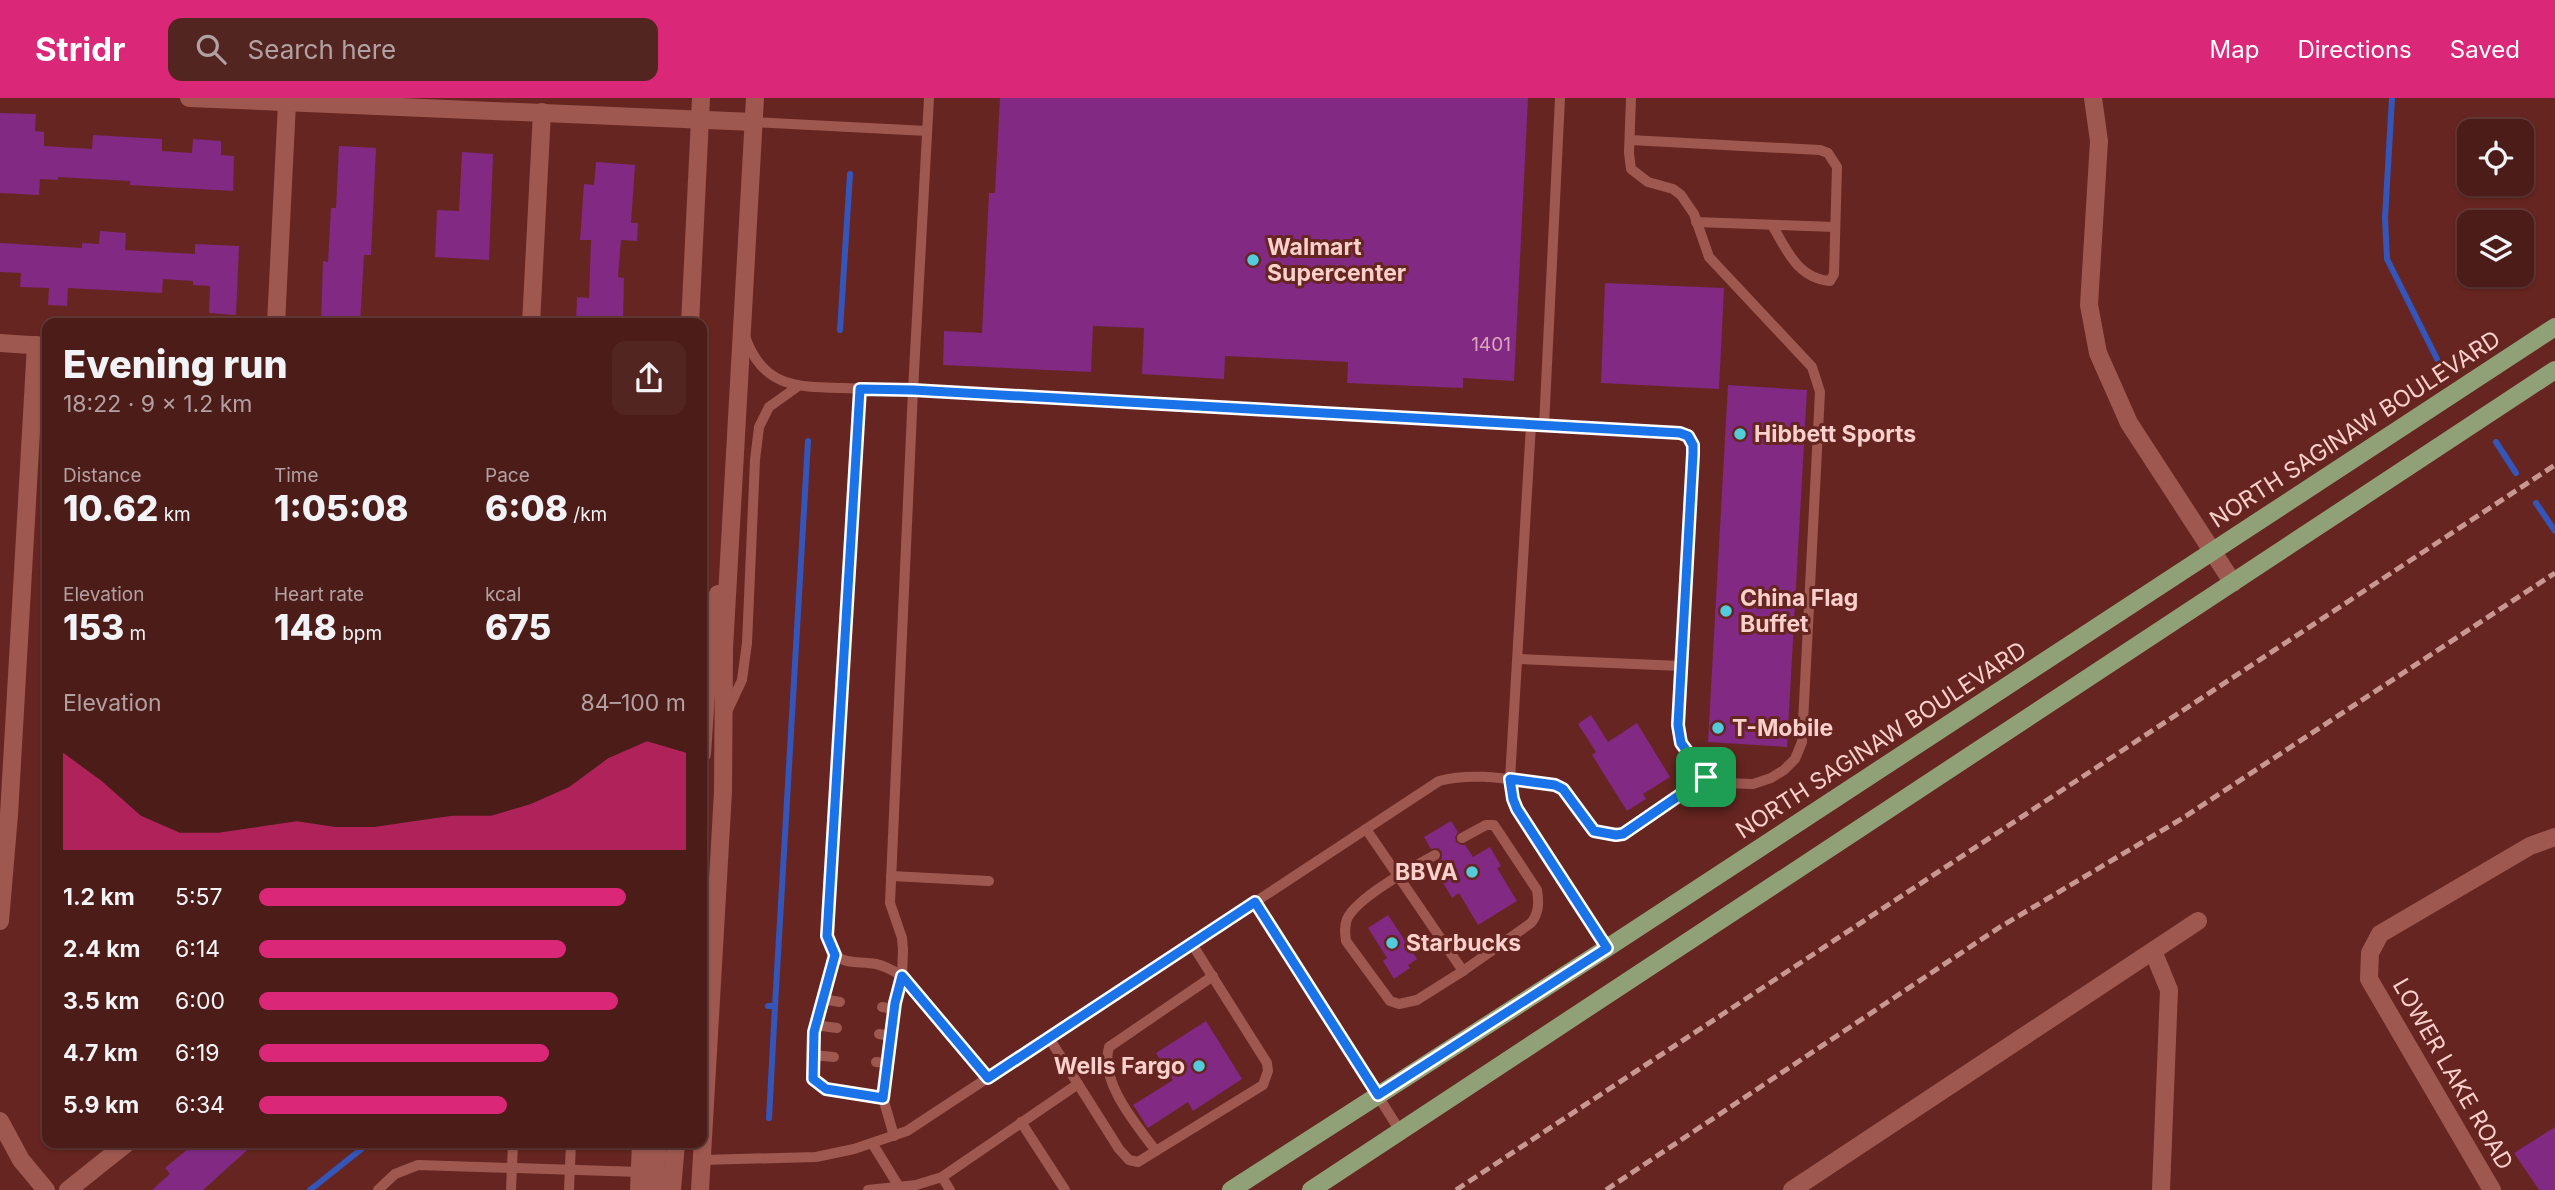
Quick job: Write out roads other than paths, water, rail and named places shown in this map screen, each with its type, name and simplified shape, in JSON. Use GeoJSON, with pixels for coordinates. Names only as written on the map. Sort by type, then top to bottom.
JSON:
{"type":"FeatureCollection","features":[{"type":"Feature","properties":{"kind":"main road","name":"NORTH SAGINAW BOULEVARD"},"geometry":{"type":"LineString","coordinates":[[1231,1190],[1607,948],[2555,327]]}},
{"type":"Feature","properties":{"kind":"main road"},"geometry":{"type":"LineString","coordinates":[[1311,1190],[2555,370]]}},
{"type":"Feature","properties":{"kind":"street"},"geometry":{"type":"LineString","coordinates":[[189,98],[754,122]]}},
{"type":"Feature","properties":{"kind":"street"},"geometry":{"type":"LineString","coordinates":[[690,318],[701,98]]}},
{"type":"Feature","properties":{"kind":"street"},"geometry":{"type":"LineString","coordinates":[[707,1072],[723,792],[724,649],[755,98]]}},
{"type":"Feature","properties":{"kind":"street"},"geometry":{"type":"LineString","coordinates":[[2093,98],[2098,141],[2089,305],[2098,353],[2129,423],[2232,583]]}},
{"type":"Feature","properties":{"kind":"street"},"geometry":{"type":"LineString","coordinates":[[276,318],[287,103]]}},
{"type":"Feature","properties":{"kind":"street"},"geometry":{"type":"LineString","coordinates":[[531,318],[542,112]]}},
{"type":"Feature","properties":{"kind":"street"},"geometry":{"type":"LineString","coordinates":[[0,344],[42,345],[0,921]]}},
{"type":"Feature","properties":{"kind":"street"},"geometry":{"type":"LineString","coordinates":[[707,678],[710,633],[730,543]]}},
{"type":"Feature","properties":{"kind":"street","name":"LOWER LAKE ROAD"},"geometry":{"type":"LineString","coordinates":[[2492,1190],[2369,979],[2370,953],[2380,934],[2530,846],[2555,837]]}},
{"type":"Feature","properties":{"kind":"street"},"geometry":{"type":"LineString","coordinates":[[1792,1190],[2199,921]]}},
{"type":"Feature","properties":{"kind":"street"},"geometry":{"type":"LineString","coordinates":[[2153,951],[2169,989],[2161,1190]]}},
{"type":"Feature","properties":{"kind":"street"},"geometry":{"type":"LineString","coordinates":[[0,1121],[22,1160],[46,1190]]}},
{"type":"Feature","properties":{"kind":"street"},"geometry":{"type":"LineString","coordinates":[[68,1190],[121,1148]]}},
{"type":"Feature","properties":{"kind":"street"},"geometry":{"type":"LineString","coordinates":[[639,1181],[641,1148]]}},
{"type":"Feature","properties":{"kind":"street"},"geometry":{"type":"LineString","coordinates":[[655,1190],[658,1148]]}},
{"type":"Feature","properties":{"kind":"street"},"geometry":{"type":"LineString","coordinates":[[672,1190],[676,1148]]}},
{"type":"Feature","properties":{"kind":"street"},"geometry":{"type":"LineString","coordinates":[[700,1190],[703,1148]]}},
{"type":"Feature","properties":{"kind":"lane"},"geometry":{"type":"LineString","coordinates":[[894,1136],[883,1098],[902,976],[902,939],[890,903],[929,98]]}},
{"type":"Feature","properties":{"kind":"lane"},"geometry":{"type":"LineString","coordinates":[[1544,426],[1560,98]]}},
{"type":"Feature","properties":{"kind":"lane"},"geometry":{"type":"LineString","coordinates":[[741,324],[752,356],[779,379],[797,387],[913,390],[1680,433],[1688,436],[1693,445],[1693,454],[1678,725],[1681,743],[1706,777],[1735,785],[1762,781],[1784,770],[1795,758],[1802,742],[1820,392],[1812,367],[1709,257],[1688,203],[1673,189],[1648,182],[1631,169],[1631,98]]}},
{"type":"Feature","properties":{"kind":"lane"},"geometry":{"type":"LineString","coordinates":[[754,122],[927,131]]}},
{"type":"Feature","properties":{"kind":"lane"},"geometry":{"type":"LineString","coordinates":[[1630,140],[1820,150],[1828,153],[1837,167],[1834,274],[1830,281],[1810,277],[1798,268],[1772,225]]}},
{"type":"Feature","properties":{"kind":"lane"},"geometry":{"type":"LineString","coordinates":[[1696,222],[1835,227]]}},
{"type":"Feature","properties":{"kind":"lane"},"geometry":{"type":"LineString","coordinates":[[724,717],[742,680],[747,643],[755,460],[759,427],[769,407],[797,387]]}},
{"type":"Feature","properties":{"kind":"lane"},"geometry":{"type":"LineString","coordinates":[[860,389],[827,936],[835,955],[843,961],[887,967],[902,976],[988,1078]]}},
{"type":"Feature","properties":{"kind":"lane"},"geometry":{"type":"LineString","coordinates":[[1531,425],[1510,779],[1517,809],[1607,948]]}},
{"type":"Feature","properties":{"kind":"lane"},"geometry":{"type":"LineString","coordinates":[[1518,659],[1681,666]]}},
{"type":"Feature","properties":{"kind":"lane"},"geometry":{"type":"LineString","coordinates":[[702,1160],[816,1157],[907,1131],[1438,781],[1457,776],[1555,785],[1563,789],[1594,831],[1616,835],[1623,834],[1706,777]]}},
{"type":"Feature","properties":{"kind":"lane"},"geometry":{"type":"LineString","coordinates":[[1435,855],[1399,875],[1355,908],[1345,929],[1346,941],[1390,1001],[1399,1004],[1417,1000],[1463,971],[1531,923],[1536,916],[1537,890],[1494,825],[1486,825],[1462,838]]}},
{"type":"Feature","properties":{"kind":"lane"},"geometry":{"type":"LineString","coordinates":[[1366,829],[1463,971]]}},
{"type":"Feature","properties":{"kind":"lane"},"geometry":{"type":"LineString","coordinates":[[891,876],[989,881]]}},
{"type":"Feature","properties":{"kind":"lane"},"geometry":{"type":"LineString","coordinates":[[1255,902],[1400,1131]]}},
{"type":"Feature","properties":{"kind":"lane"},"geometry":{"type":"LineString","coordinates":[[1049,1038],[1119,1149],[1129,1160],[1138,1162],[1263,1085],[1267,1063],[1192,943]]}},
{"type":"Feature","properties":{"kind":"lane"},"geometry":{"type":"LineString","coordinates":[[835,955],[815,1025],[813,1079],[826,1089],[883,1098]]}},
{"type":"Feature","properties":{"kind":"lane"},"geometry":{"type":"LineString","coordinates":[[1156,1151],[1125,1108],[1108,1073],[1109,1047],[1213,976]]}},
{"type":"Feature","properties":{"kind":"lane"},"geometry":{"type":"LineString","coordinates":[[822,999],[840,1002]]}},
{"type":"Feature","properties":{"kind":"lane"},"geometry":{"type":"LineString","coordinates":[[882,1007],[895,1009]]}},
{"type":"Feature","properties":{"kind":"lane"},"geometry":{"type":"LineString","coordinates":[[815,1025],[837,1028]]}},
{"type":"Feature","properties":{"kind":"lane"},"geometry":{"type":"LineString","coordinates":[[879,1034],[891,1037]]}},
{"type":"Feature","properties":{"kind":"lane"},"geometry":{"type":"LineString","coordinates":[[813,1055],[834,1057]]}},
{"type":"Feature","properties":{"kind":"lane"},"geometry":{"type":"LineString","coordinates":[[876,1062],[887,1063]]}},
{"type":"Feature","properties":{"kind":"lane"},"geometry":{"type":"LineString","coordinates":[[868,1190],[900,1188],[942,1177],[1078,1084]]}},
{"type":"Feature","properties":{"kind":"lane"},"geometry":{"type":"LineString","coordinates":[[1021,1122],[1065,1190]]}},
{"type":"Feature","properties":{"kind":"lane"},"geometry":{"type":"LineString","coordinates":[[872,1143],[900,1188]]}},
{"type":"Feature","properties":{"kind":"lane"},"geometry":{"type":"LineString","coordinates":[[511,1190],[513,1148]]}},
{"type":"Feature","properties":{"kind":"lane"},"geometry":{"type":"LineString","coordinates":[[569,1190],[571,1148]]}},
{"type":"Feature","properties":{"kind":"lane"},"geometry":{"type":"LineString","coordinates":[[378,1190],[395,1174],[418,1165],[569,1171],[639,1181]]}},
{"type":"Feature","properties":{"kind":"lane"},"geometry":{"type":"LineString","coordinates":[[942,1177],[950,1190]]}},
{"type":"Feature","properties":{"kind":"waterway"},"geometry":{"type":"LineString","coordinates":[[2392,98],[2385,218],[2387,259],[2437,359]]}},
{"type":"Feature","properties":{"kind":"waterway"},"geometry":{"type":"LineString","coordinates":[[840,330],[850,174]]}},
{"type":"Feature","properties":{"kind":"waterway"},"geometry":{"type":"LineString","coordinates":[[768,1006],[775,1006],[808,441]]}},
{"type":"Feature","properties":{"kind":"waterway"},"geometry":{"type":"LineString","coordinates":[[2496,442],[2516,473]]}},
{"type":"Feature","properties":{"kind":"waterway"},"geometry":{"type":"LineString","coordinates":[[2536,503],[2555,531]]}},
{"type":"Feature","properties":{"kind":"waterway"},"geometry":{"type":"LineString","coordinates":[[769,1118],[775,1006]]}},
{"type":"Feature","properties":{"kind":"waterway"},"geometry":{"type":"LineString","coordinates":[[310,1190],[363,1148]]}},
{"type":"Feature","properties":{"kind":"railway"},"geometry":{"type":"LineString","coordinates":[[1456,1190],[2555,465]]}},
{"type":"Feature","properties":{"kind":"railway"},"geometry":{"type":"LineString","coordinates":[[1606,1190],[2000,927],[2183,818],[2555,573]]}},
{"type":"Feature","properties":{"kind":"place","name":"Walmart Supercenter"},"geometry":{"type":"Point","coordinates":[1253,260]}},
{"type":"Feature","properties":{"kind":"place","name":"Hibbett Sports"},"geometry":{"type":"Point","coordinates":[1740,434]}},
{"type":"Feature","properties":{"kind":"place","name":"China Flag Buffet"},"geometry":{"type":"Point","coordinates":[1726,611]}},
{"type":"Feature","properties":{"kind":"place","name":"T-Mobile"},"geometry":{"type":"Point","coordinates":[1718,728]}},
{"type":"Feature","properties":{"kind":"place","name":"BBVA"},"geometry":{"type":"Point","coordinates":[1472,872]}},
{"type":"Feature","properties":{"kind":"place","name":"Starbucks"},"geometry":{"type":"Point","coordinates":[1392,943]}},
{"type":"Feature","properties":{"kind":"place","name":"Wells Fargo"},"geometry":{"type":"Point","coordinates":[1199,1066]}}]}
